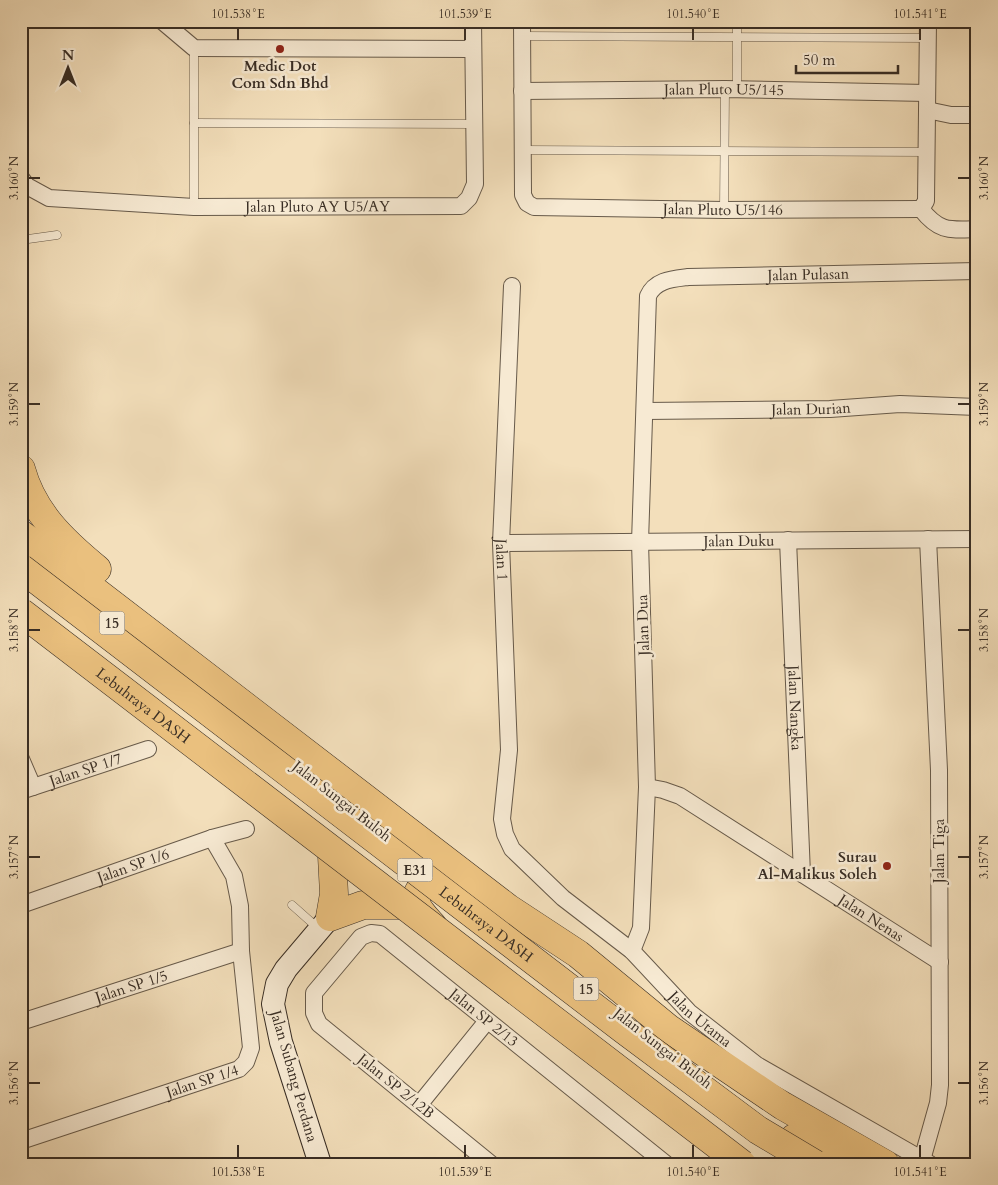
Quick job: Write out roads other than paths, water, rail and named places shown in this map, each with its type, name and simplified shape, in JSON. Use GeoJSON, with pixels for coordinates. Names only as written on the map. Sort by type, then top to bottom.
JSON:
{"type":"FeatureCollection","features":[{"type":"Feature","properties":{"kind":"highway"},"geometry":{"type":"LineString","coordinates":[[21,469],[27,487],[46,522],[69,546],[177,633],[515,893],[578,954],[668,1028],[783,1106],[885,1164]]}},
{"type":"Feature","properties":{"kind":"highway"},"geometry":{"type":"LineString","coordinates":[[21,534],[508,908],[578,954]]}},
{"type":"Feature","properties":{"kind":"highway","name":"Jalan Sungai Buloh"},"geometry":{"type":"LineString","coordinates":[[24,558],[732,1101],[838,1164]]}},
{"type":"Feature","properties":{"kind":"highway","name":"Lebuhraya DASH"},"geometry":{"type":"LineString","coordinates":[[24,558],[632,1036],[758,1130],[815,1164]]}},
{"type":"Feature","properties":{"kind":"highway","name":"Lebuhraya DASH"},"geometry":{"type":"LineString","coordinates":[[21,612],[742,1164]]}},
{"type":"Feature","properties":{"kind":"highway"},"geometry":{"type":"LineString","coordinates":[[21,617],[236,788],[399,904],[451,946],[728,1156],[742,1164]]}},
{"type":"Feature","properties":{"kind":"highway"},"geometry":{"type":"LineString","coordinates":[[304,836],[341,840],[350,832],[352,826],[342,800]]}},
{"type":"Feature","properties":{"kind":"highway"},"geometry":{"type":"LineString","coordinates":[[324,923],[334,894],[332,856]]}},
{"type":"Feature","properties":{"kind":"highway"},"geometry":{"type":"LineString","coordinates":[[443,879],[431,878],[421,886],[415,897],[416,907],[451,946]]}},
{"type":"Feature","properties":{"kind":"highway"},"geometry":{"type":"LineString","coordinates":[[324,923],[363,905],[399,904]]}},
{"type":"Feature","properties":{"kind":"highway"},"geometry":{"type":"LineString","coordinates":[[628,1077],[718,1164]]}},
{"type":"Feature","properties":{"kind":"street"},"geometry":{"type":"LineString","coordinates":[[162,21],[194,48],[472,49]]}},
{"type":"Feature","properties":{"kind":"street","name":"Jalan Pluto AY U5/AY"},"geometry":{"type":"LineString","coordinates":[[21,178],[27,186],[49,198],[194,208],[461,206],[469,198],[475,184],[473,21]]}},
{"type":"Feature","properties":{"kind":"street"},"geometry":{"type":"LineString","coordinates":[[522,28],[523,150]]}},
{"type":"Feature","properties":{"kind":"street"},"geometry":{"type":"LineString","coordinates":[[927,29],[926,201],[921,209],[931,222],[948,230],[977,229]]}},
{"type":"Feature","properties":{"kind":"street","name":"Jalan Pluto U5/145"},"geometry":{"type":"LineString","coordinates":[[522,90],[731,90],[927,102],[951,115],[977,115]]}},
{"type":"Feature","properties":{"kind":"street","name":"Jalan Pluto U5/146"},"geometry":{"type":"LineString","coordinates":[[523,150],[523,195],[527,203],[534,207],[724,210],[921,209]]}},
{"type":"Feature","properties":{"kind":"street","name":"Jalan Pulasan"},"geometry":{"type":"LineString","coordinates":[[648,296],[652,288],[662,282],[688,277],[977,271]]}},
{"type":"Feature","properties":{"kind":"street","name":"Jalan 1"},"geometry":{"type":"LineString","coordinates":[[505,834],[502,819],[509,750],[501,543],[512,286]]}},
{"type":"Feature","properties":{"kind":"street","name":"Jalan Dua"},"geometry":{"type":"LineString","coordinates":[[632,951],[641,928],[647,787],[640,542],[648,296]]}},
{"type":"Feature","properties":{"kind":"street","name":"Jalan Durian"},"geometry":{"type":"LineString","coordinates":[[644,411],[830,409],[900,404],[977,406]]}},
{"type":"Feature","properties":{"kind":"street","name":"Jalan Tiga"},"geometry":{"type":"LineString","coordinates":[[926,1162],[940,1086],[938,770],[928,539]]}},
{"type":"Feature","properties":{"kind":"street","name":"Jalan Duku"},"geometry":{"type":"LineString","coordinates":[[501,543],[977,539]]}},
{"type":"Feature","properties":{"kind":"street","name":"Jalan Nangka"},"geometry":{"type":"LineString","coordinates":[[788,540],[802,874]]}},
{"type":"Feature","properties":{"kind":"street","name":"Jalan SP 1/7"},"geometry":{"type":"LineString","coordinates":[[27,789],[148,749]]}},
{"type":"Feature","properties":{"kind":"street"},"geometry":{"type":"LineString","coordinates":[[21,759],[27,789]]}},
{"type":"Feature","properties":{"kind":"street","name":"Jalan Nenas"},"geometry":{"type":"LineString","coordinates":[[647,787],[680,796],[940,962]]}},
{"type":"Feature","properties":{"kind":"street","name":"Jalan SP 1/6"},"geometry":{"type":"LineString","coordinates":[[21,904],[212,838],[246,829]]}},
{"type":"Feature","properties":{"kind":"street","name":"Jalan Utama"},"geometry":{"type":"LineString","coordinates":[[505,834],[512,849],[563,898],[632,951],[689,1012],[757,1065],[926,1162]]}},
{"type":"Feature","properties":{"kind":"street","name":"Jalan SP 1/4"},"geometry":{"type":"LineString","coordinates":[[21,1141],[239,1069],[246,1062],[251,1048],[240,906],[234,876],[212,838]]}},
{"type":"Feature","properties":{"kind":"street","name":"Jalan Subang Perdana"},"geometry":{"type":"LineString","coordinates":[[315,1162],[281,1042],[273,1004],[277,984],[286,969],[324,923]]}},
{"type":"Feature","properties":{"kind":"street","name":"Jalan SP 2/13"},"geometry":{"type":"LineString","coordinates":[[313,1002],[314,993],[361,937],[371,933],[380,934],[487,1021],[647,1158],[666,1164]]}},
{"type":"Feature","properties":{"kind":"street","name":"Jalan SP 1/5"},"geometry":{"type":"LineString","coordinates":[[21,1022],[242,951]]}},
{"type":"Feature","properties":{"kind":"street","name":"Jalan SP 2/12B"},"geometry":{"type":"LineString","coordinates":[[313,1002],[314,1013],[320,1024],[491,1164]]}},
{"type":"Feature","properties":{"kind":"street"},"geometry":{"type":"LineString","coordinates":[[419,1105],[487,1021]]}},
{"type":"Feature","properties":{"kind":"lane"},"geometry":{"type":"LineString","coordinates":[[724,210],[724,151],[737,38],[737,21]]}},
{"type":"Feature","properties":{"kind":"lane"},"geometry":{"type":"LineString","coordinates":[[522,28],[737,38],[927,29]]}},
{"type":"Feature","properties":{"kind":"lane"},"geometry":{"type":"LineString","coordinates":[[194,48],[194,208]]}},
{"type":"Feature","properties":{"kind":"lane"},"geometry":{"type":"LineString","coordinates":[[194,123],[474,124]]}},
{"type":"Feature","properties":{"kind":"lane"},"geometry":{"type":"LineString","coordinates":[[523,150],[926,152]]}},
{"type":"Feature","properties":{"kind":"lane"},"geometry":{"type":"LineString","coordinates":[[21,240],[57,236]]}},
{"type":"Feature","properties":{"kind":"lane"},"geometry":{"type":"LineString","coordinates":[[292,905],[324,923]]}},
{"type":"Feature","properties":{"kind":"place","name":"Medic Dot Com Sdn Bhd"},"geometry":{"type":"Point","coordinates":[280,49]}},
{"type":"Feature","properties":{"kind":"place","name":"Surau Al-Malikus Soleh"},"geometry":{"type":"Point","coordinates":[887,866]}}]}
